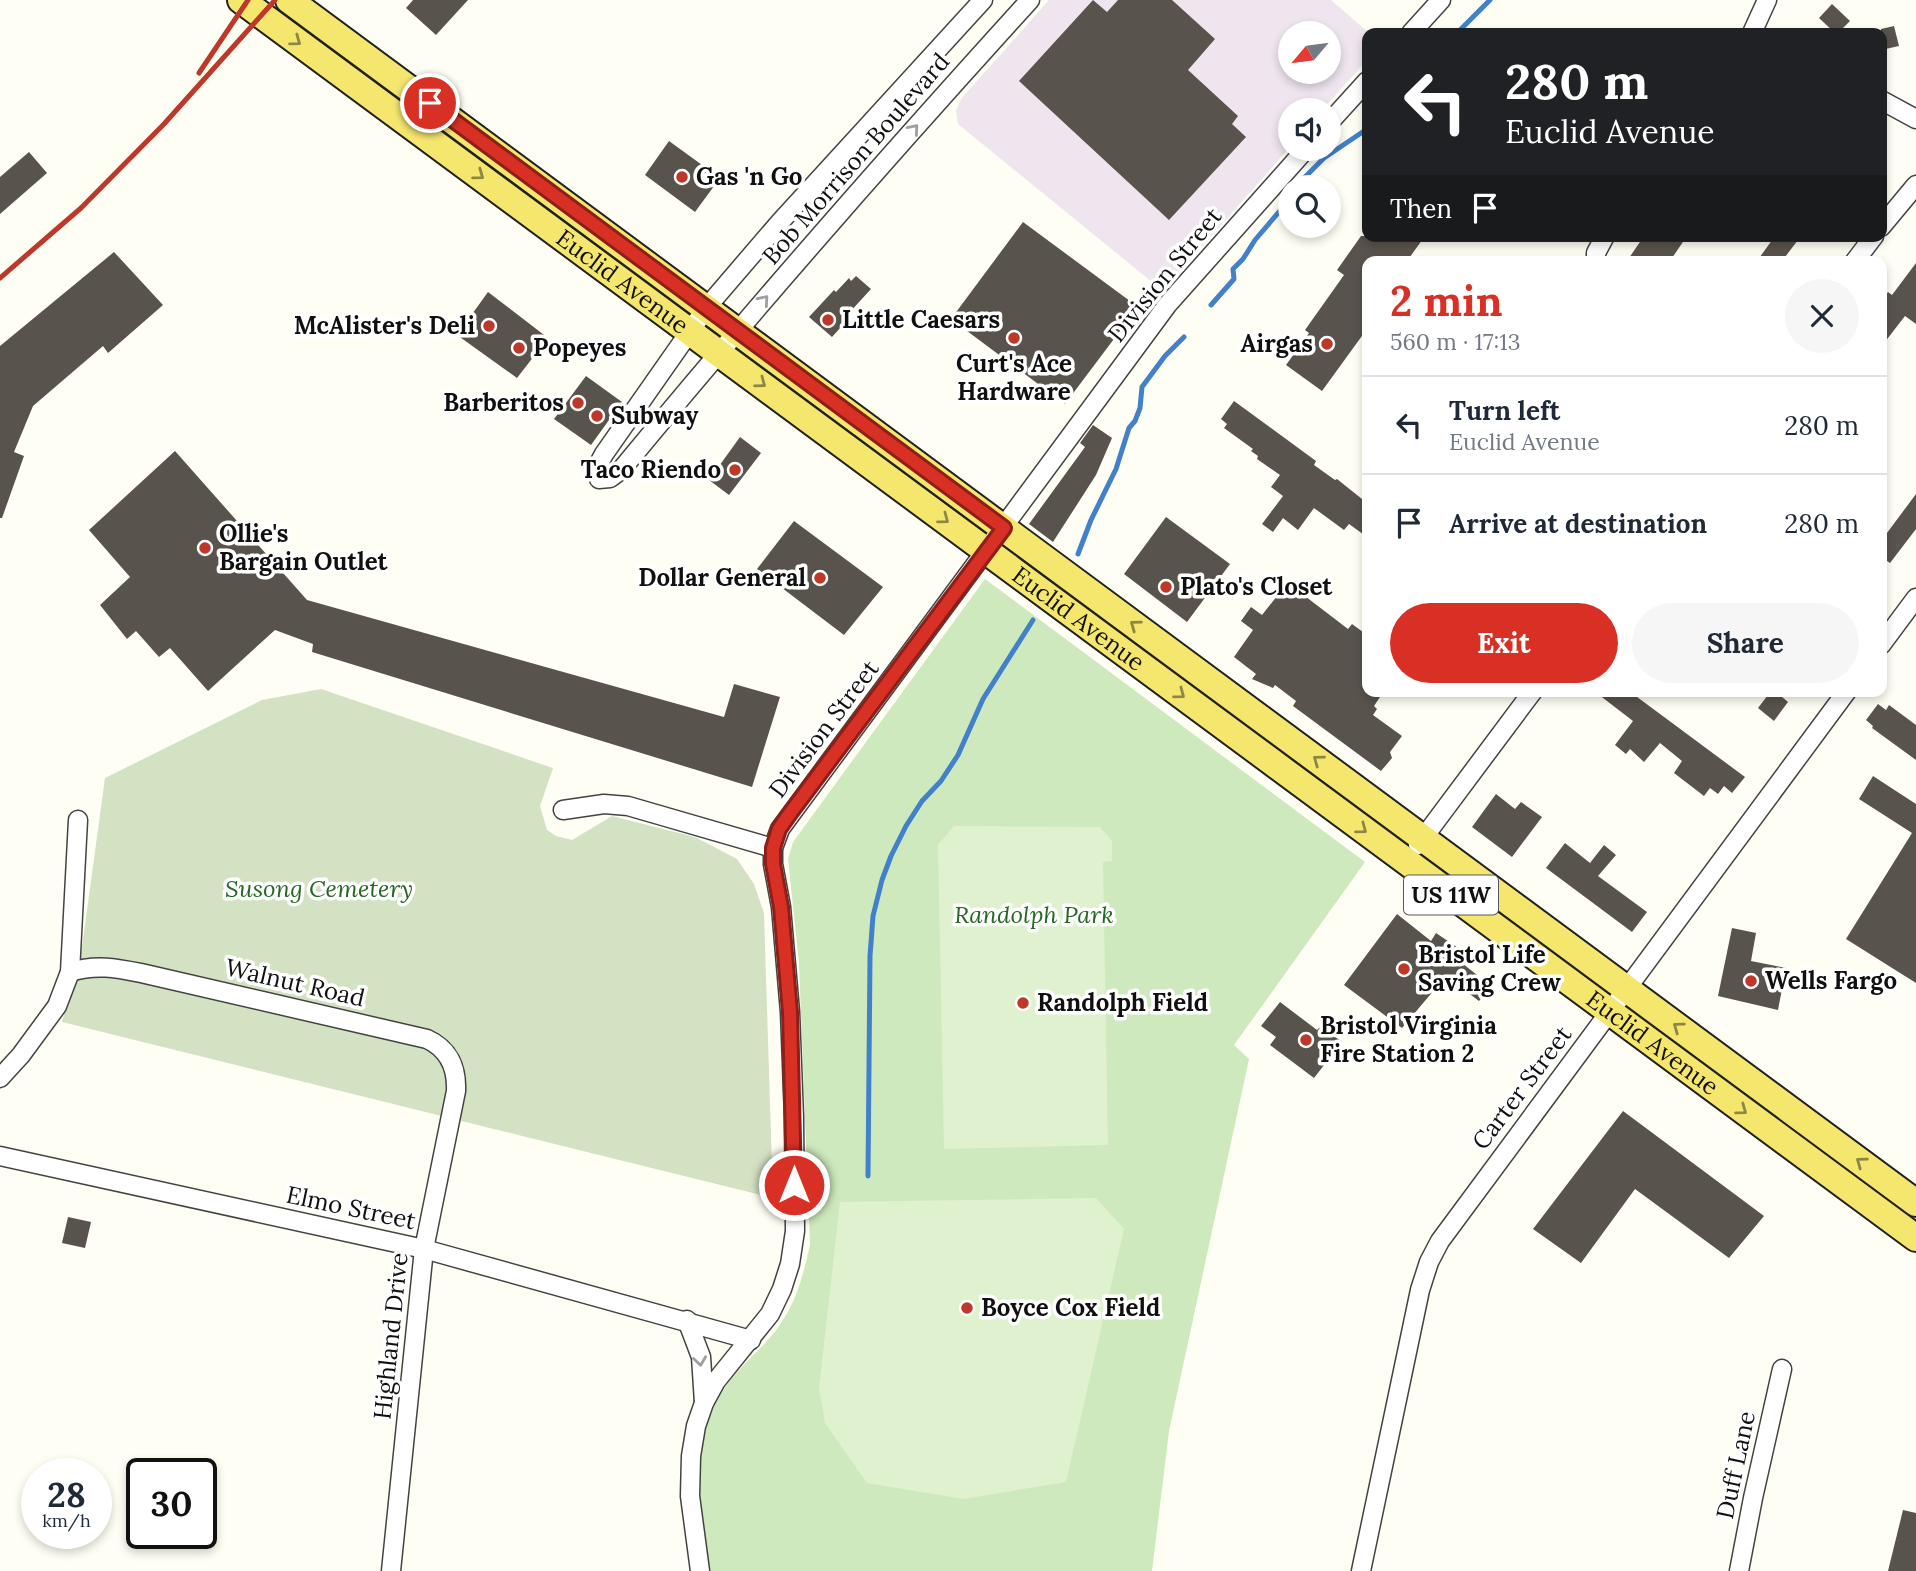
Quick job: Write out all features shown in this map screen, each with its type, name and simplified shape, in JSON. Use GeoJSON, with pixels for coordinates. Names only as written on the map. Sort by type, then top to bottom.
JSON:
{"type":"FeatureCollection","features":[{"type":"Feature","properties":{"kind":"main road","name":"Euclid Avenue"},"geometry":{"type":"LineString","coordinates":[[241,0],[1916,1238]]}},
{"type":"Feature","properties":{"kind":"main road","name":"Euclid Avenue"},"geometry":{"type":"LineString","coordinates":[[289,0],[1916,1203]]}},
{"type":"Feature","properties":{"kind":"street","name":"Bob Morrison Boulevard"},"geometry":{"type":"LineString","coordinates":[[983,0],[780,222],[707,307],[604,454],[597,467],[599,479],[610,478],[621,470],[719,351],[1030,0]]}},
{"type":"Feature","properties":{"kind":"street"},"geometry":{"type":"LineString","coordinates":[[1416,28],[1441,0]]}},
{"type":"Feature","properties":{"kind":"street"},"geometry":{"type":"LineString","coordinates":[[1761,28],[1767,0]]}},
{"type":"Feature","properties":{"kind":"street"},"geometry":{"type":"LineString","coordinates":[[1341,110],[1362,87]]}},
{"type":"Feature","properties":{"kind":"street"},"geometry":{"type":"LineString","coordinates":[[1887,103],[1916,119]]}},
{"type":"Feature","properties":{"kind":"street","name":"Division Street"},"geometry":{"type":"LineString","coordinates":[[773,848],[779,829],[791,812],[1168,304],[1295,161]]}},
{"type":"Feature","properties":{"kind":"street"},"geometry":{"type":"LineString","coordinates":[[1887,220],[1916,185]]}},
{"type":"Feature","properties":{"kind":"street"},"geometry":{"type":"LineString","coordinates":[[1859,256],[1869,242]]}},
{"type":"Feature","properties":{"kind":"street"},"geometry":{"type":"LineString","coordinates":[[1887,637],[1916,598]]}},
{"type":"Feature","properties":{"kind":"street"},"geometry":{"type":"LineString","coordinates":[[1406,861],[1529,697]]}},
{"type":"Feature","properties":{"kind":"street","name":"Carter Street"},"geometry":{"type":"LineString","coordinates":[[1361,1571],[1420,1290],[1429,1262],[1440,1241],[1843,697]]}},
{"type":"Feature","properties":{"kind":"street"},"geometry":{"type":"LineString","coordinates":[[563,810],[604,804],[628,806],[773,848],[790,1012],[795,1231],[790,1264],[782,1289],[751,1340],[716,1381],[696,1426],[691,1456],[690,1496],[700,1571]]}},
{"type":"Feature","properties":{"kind":"street"},"geometry":{"type":"LineString","coordinates":[[0,1078],[21,1055],[57,1006],[70,972],[78,820]]}},
{"type":"Feature","properties":{"kind":"street","name":"Walnut Road"},"geometry":{"type":"LineString","coordinates":[[70,972],[100,965],[427,1039],[443,1050],[453,1064],[457,1077],[453,1109]]}},
{"type":"Feature","properties":{"kind":"street","name":"Highland Drive"},"geometry":{"type":"LineString","coordinates":[[391,1571],[425,1249],[453,1109]]}},
{"type":"Feature","properties":{"kind":"street","name":"Elmo Street"},"geometry":{"type":"LineString","coordinates":[[0,1156],[425,1249],[751,1340]]}},
{"type":"Feature","properties":{"kind":"street"},"geometry":{"type":"LineString","coordinates":[[687,1321],[701,1357],[704,1403]]}},
{"type":"Feature","properties":{"kind":"street","name":"Duff Lane"},"geometry":{"type":"LineString","coordinates":[[1740,1571],[1753,1498],[1782,1369]]}},
{"type":"Feature","properties":{"kind":"shaded area"},"geometry":{"type":"Polygon","coordinates":[[[1049,0],[1331,0],[1363,28],[1362,66],[1333,98],[1278,98],[1278,161],[1163,291],[958,124],[956,111],[961,99],[1049,0]]]}},
{"type":"Feature","properties":{"kind":"green space","name":"Randolph Park"},"geometry":{"type":"Polygon","coordinates":[[[985,579],[1365,862],[1234,1045],[1249,1059],[1169,1431],[1152,1571],[708,1571],[699,1481],[704,1436],[721,1394],[743,1365],[769,1339],[793,1302],[810,1245],[799,963],[788,859],[793,842],[985,579]]]}},
{"type":"Feature","properties":{"kind":"green space","name":"Susong Cemetery"},"geometry":{"type":"Polygon","coordinates":[[[321,689],[553,768],[540,806],[547,830],[556,836],[572,840],[612,816],[695,837],[737,859],[754,884],[764,913],[773,1198],[62,1022],[82,947],[105,778],[262,700],[321,689]]]}},
{"type":"Feature","properties":{"kind":"green space","name":"Randolph Field"},"geometry":{"type":"Polygon","coordinates":[[[954,826],[1100,827],[1112,841],[1112,861],[1103,862],[1108,1145],[944,1149],[938,845],[954,826]]]}},
{"type":"Feature","properties":{"kind":"green space","name":"Boyce Cox Field"},"geometry":{"type":"Polygon","coordinates":[[[1096,1198],[1124,1229],[1066,1482],[964,1499],[867,1483],[825,1423],[819,1388],[840,1202],[1096,1198]]]}},
{"type":"Feature","properties":{"kind":"building"},"geometry":{"type":"Polygon","coordinates":[[[413,0],[468,0],[436,35],[406,8],[413,0]]]}},
{"type":"Feature","properties":{"kind":"building"},"geometry":{"type":"Polygon","coordinates":[[[1093,0],[1107,12],[1118,0],[1172,0],[1215,39],[1188,70],[1238,116],[1232,124],[1246,137],[1169,220],[1019,81],[1093,0]]]}},
{"type":"Feature","properties":{"kind":"building"},"geometry":{"type":"Polygon","coordinates":[[[1832,4],[1850,21],[1843,28],[1830,28],[1819,18],[1832,4]]]}},
{"type":"Feature","properties":{"kind":"building"},"geometry":{"type":"Polygon","coordinates":[[[1894,26],[1899,46],[1887,49],[1885,28],[1894,26]]]}},
{"type":"Feature","properties":{"kind":"building","name":"Gas 'n Go"},"geometry":{"type":"Polygon","coordinates":[[[669,141],[720,178],[695,212],[645,175],[669,141]]]}},
{"type":"Feature","properties":{"kind":"building"},"geometry":{"type":"Polygon","coordinates":[[[29,152],[47,173],[0,214],[0,177],[29,152]]]}},
{"type":"Feature","properties":{"kind":"building"},"geometry":{"type":"Polygon","coordinates":[[[1023,222],[1138,307],[1065,404],[951,319],[1023,222]]]}},
{"type":"Feature","properties":{"kind":"building"},"geometry":{"type":"Polygon","coordinates":[[[1361,236],[1362,242],[1421,242],[1411,256],[1362,256],[1362,336],[1322,391],[1286,365],[1309,333],[1305,330],[1344,275],[1337,270],[1361,236]]]}},
{"type":"Feature","properties":{"kind":"building"},"geometry":{"type":"Polygon","coordinates":[[[1640,242],[1683,242],[1673,256],[1630,256],[1640,242]]]}},
{"type":"Feature","properties":{"kind":"building"},"geometry":{"type":"Polygon","coordinates":[[[1771,242],[1796,242],[1786,256],[1761,256],[1771,242]]]}},
{"type":"Feature","properties":{"kind":"building"},"geometry":{"type":"Polygon","coordinates":[[[114,252],[163,305],[108,353],[103,346],[33,406],[14,452],[24,456],[0,518],[0,346],[114,252]]]}},
{"type":"Feature","properties":{"kind":"building"},"geometry":{"type":"Polygon","coordinates":[[[1916,263],[1916,324],[1905,316],[1887,339],[1887,293],[1892,295],[1916,263]]]}},
{"type":"Feature","properties":{"kind":"building"},"geometry":{"type":"Polygon","coordinates":[[[856,276],[871,289],[832,337],[809,317],[834,290],[836,292],[849,278],[851,281],[856,276]]]}},
{"type":"Feature","properties":{"kind":"building"},"geometry":{"type":"Polygon","coordinates":[[[488,292],[548,338],[517,378],[457,335],[488,292]]]}},
{"type":"Feature","properties":{"kind":"building"},"geometry":{"type":"Polygon","coordinates":[[[586,376],[622,402],[591,445],[554,419],[586,376]]]}},
{"type":"Feature","properties":{"kind":"building"},"geometry":{"type":"Polygon","coordinates":[[[1234,401],[1316,461],[1314,465],[1362,499],[1362,533],[1349,524],[1344,530],[1314,508],[1298,530],[1283,518],[1273,532],[1262,524],[1283,496],[1271,487],[1280,475],[1257,459],[1258,456],[1251,451],[1253,449],[1224,428],[1227,424],[1221,419],[1234,401]]]}},
{"type":"Feature","properties":{"kind":"building"},"geometry":{"type":"Polygon","coordinates":[[[1093,425],[1112,438],[1096,475],[1053,542],[1029,524],[1085,447],[1080,443],[1093,425]]]}},
{"type":"Feature","properties":{"kind":"building"},"geometry":{"type":"Polygon","coordinates":[[[740,437],[761,453],[729,495],[709,480],[740,437]]]}},
{"type":"Feature","properties":{"kind":"building"},"geometry":{"type":"Polygon","coordinates":[[[175,451],[307,600],[724,717],[734,684],[780,697],[752,787],[312,652],[313,644],[275,630],[208,691],[170,648],[159,657],[136,631],[127,639],[100,605],[130,577],[89,530],[175,451]]]}},
{"type":"Feature","properties":{"kind":"building"},"geometry":{"type":"Polygon","coordinates":[[[1916,494],[1916,529],[1890,563],[1887,561],[1887,533],[1916,494]]]}},
{"type":"Feature","properties":{"kind":"building"},"geometry":{"type":"Polygon","coordinates":[[[1166,517],[1230,564],[1187,622],[1124,574],[1166,517]]]}},
{"type":"Feature","properties":{"kind":"building","name":"Dollar General"},"geometry":{"type":"Polygon","coordinates":[[[794,521],[883,587],[844,635],[757,569],[794,521]]]}},
{"type":"Feature","properties":{"kind":"building"},"geometry":{"type":"Polygon","coordinates":[[[1297,590],[1348,629],[1352,624],[1362,631],[1362,697],[1380,697],[1374,706],[1377,709],[1373,715],[1402,736],[1390,752],[1392,758],[1381,771],[1293,706],[1296,701],[1275,685],[1273,688],[1252,679],[1256,674],[1234,657],[1253,630],[1241,621],[1251,607],[1262,615],[1281,591],[1291,598],[1297,590]]]}},
{"type":"Feature","properties":{"kind":"building"},"geometry":{"type":"Polygon","coordinates":[[[1602,697],[1637,697],[1745,777],[1732,793],[1724,786],[1718,794],[1710,788],[1704,796],[1674,773],[1682,761],[1660,743],[1644,762],[1630,749],[1626,754],[1615,745],[1633,721],[1602,697]]]}},
{"type":"Feature","properties":{"kind":"building"},"geometry":{"type":"Polygon","coordinates":[[[1766,697],[1782,697],[1788,702],[1774,721],[1758,708],[1766,697]]]}},
{"type":"Feature","properties":{"kind":"building"},"geometry":{"type":"Polygon","coordinates":[[[1878,704],[1886,710],[1889,705],[1916,725],[1916,760],[1872,728],[1866,720],[1878,704]]]}},
{"type":"Feature","properties":{"kind":"building"},"geometry":{"type":"Polygon","coordinates":[[[1873,776],[1916,804],[1916,983],[1846,939],[1912,833],[1859,799],[1873,776]]]}},
{"type":"Feature","properties":{"kind":"building"},"geometry":{"type":"Polygon","coordinates":[[[1496,794],[1515,809],[1521,802],[1542,817],[1512,857],[1472,827],[1496,794]]]}},
{"type":"Feature","properties":{"kind":"building"},"geometry":{"type":"Polygon","coordinates":[[[1565,843],[1590,863],[1604,845],[1616,855],[1598,876],[1647,912],[1632,932],[1546,868],[1565,843]]]}},
{"type":"Feature","properties":{"kind":"building","name":"Bristol Life Saving Crew"},"geometry":{"type":"Polygon","coordinates":[[[1397,914],[1431,941],[1436,933],[1464,952],[1458,960],[1491,986],[1479,1001],[1446,976],[1402,1028],[1344,985],[1397,914]]]}},
{"type":"Feature","properties":{"kind":"building"},"geometry":{"type":"Polygon","coordinates":[[[1732,928],[1756,933],[1751,961],[1786,968],[1778,1010],[1718,996],[1732,928]]]}},
{"type":"Feature","properties":{"kind":"building","name":"Bristol Virginia Fire Station 2"},"geometry":{"type":"Polygon","coordinates":[[[1280,1002],[1317,1030],[1321,1026],[1342,1042],[1314,1078],[1270,1045],[1276,1037],[1261,1026],[1280,1002]]]}},
{"type":"Feature","properties":{"kind":"building"},"geometry":{"type":"Polygon","coordinates":[[[1623,1111],[1764,1216],[1729,1258],[1635,1189],[1581,1263],[1533,1229],[1623,1111]]]}},
{"type":"Feature","properties":{"kind":"building"},"geometry":{"type":"Polygon","coordinates":[[[68,1217],[91,1222],[85,1248],[62,1243],[68,1217]]]}},
{"type":"Feature","properties":{"kind":"building"},"geometry":{"type":"Polygon","coordinates":[[[1903,1510],[1916,1513],[1916,1571],[1888,1571],[1903,1510]]]}},
{"type":"Feature","properties":{"kind":"waterway"},"geometry":{"type":"LineString","coordinates":[[1462,28],[1490,0]]}},
{"type":"Feature","properties":{"kind":"waterway"},"geometry":{"type":"LineString","coordinates":[[1307,175],[1324,158],[1362,132]]}},
{"type":"Feature","properties":{"kind":"waterway"},"geometry":{"type":"LineString","coordinates":[[1211,305],[1234,279],[1233,269],[1278,213]]}},
{"type":"Feature","properties":{"kind":"waterway"},"geometry":{"type":"LineString","coordinates":[[1078,554],[1116,469],[1129,428],[1140,408],[1142,387],[1165,356],[1184,337]]}},
{"type":"Feature","properties":{"kind":"waterway"},"geometry":{"type":"LineString","coordinates":[[868,1176],[870,956],[873,916],[882,880],[906,826],[958,755],[983,699],[1033,620]]}},
{"type":"Feature","properties":{"kind":"railway"},"geometry":{"type":"LineString","coordinates":[[199,73],[248,0]]}},
{"type":"Feature","properties":{"kind":"railway"},"geometry":{"type":"LineString","coordinates":[[0,278],[81,208],[164,124],[275,0]]}},
{"type":"Feature","properties":{"kind":"place","name":"Gas 'n Go"},"geometry":{"type":"Point","coordinates":[682,177]}},
{"type":"Feature","properties":{"kind":"place","name":"Little Caesars"},"geometry":{"type":"Point","coordinates":[828,320]}},
{"type":"Feature","properties":{"kind":"place","name":"McAlister's Deli"},"geometry":{"type":"Point","coordinates":[489,326]}},
{"type":"Feature","properties":{"kind":"place","name":"Curt's Ace Hardware"},"geometry":{"type":"Point","coordinates":[1014,338]}},
{"type":"Feature","properties":{"kind":"place","name":"Airgas"},"geometry":{"type":"Point","coordinates":[1327,344]}},
{"type":"Feature","properties":{"kind":"place","name":"Popeyes"},"geometry":{"type":"Point","coordinates":[519,348]}},
{"type":"Feature","properties":{"kind":"place","name":"Barberitos"},"geometry":{"type":"Point","coordinates":[578,403]}},
{"type":"Feature","properties":{"kind":"place","name":"Subway"},"geometry":{"type":"Point","coordinates":[597,416]}},
{"type":"Feature","properties":{"kind":"place","name":"Taco Riendo"},"geometry":{"type":"Point","coordinates":[735,470]}},
{"type":"Feature","properties":{"kind":"place","name":"Ollie's Bargain Outlet"},"geometry":{"type":"Point","coordinates":[205,548]}},
{"type":"Feature","properties":{"kind":"place","name":"Dollar General"},"geometry":{"type":"Point","coordinates":[820,578]}},
{"type":"Feature","properties":{"kind":"place","name":"Plato's Closet"},"geometry":{"type":"Point","coordinates":[1166,587]}},
{"type":"Feature","properties":{"kind":"place","name":"Bristol Life Saving Crew"},"geometry":{"type":"Point","coordinates":[1404,969]}},
{"type":"Feature","properties":{"kind":"place","name":"Wells Fargo"},"geometry":{"type":"Point","coordinates":[1751,981]}},
{"type":"Feature","properties":{"kind":"place","name":"Randolph Field"},"geometry":{"type":"Point","coordinates":[1023,1003]}},
{"type":"Feature","properties":{"kind":"place","name":"Bristol Virginia Fire Station 2"},"geometry":{"type":"Point","coordinates":[1306,1040]}},
{"type":"Feature","properties":{"kind":"place","name":"Boyce Cox Field"},"geometry":{"type":"Point","coordinates":[967,1308]}},
{"type":"Feature","properties":{"kind":"route"},"geometry":{"type":"LineString","coordinates":[[430,103],[1004,528],[779,829],[773,848],[773,864],[781,907],[790,1012],[794,1185]]}}]}
